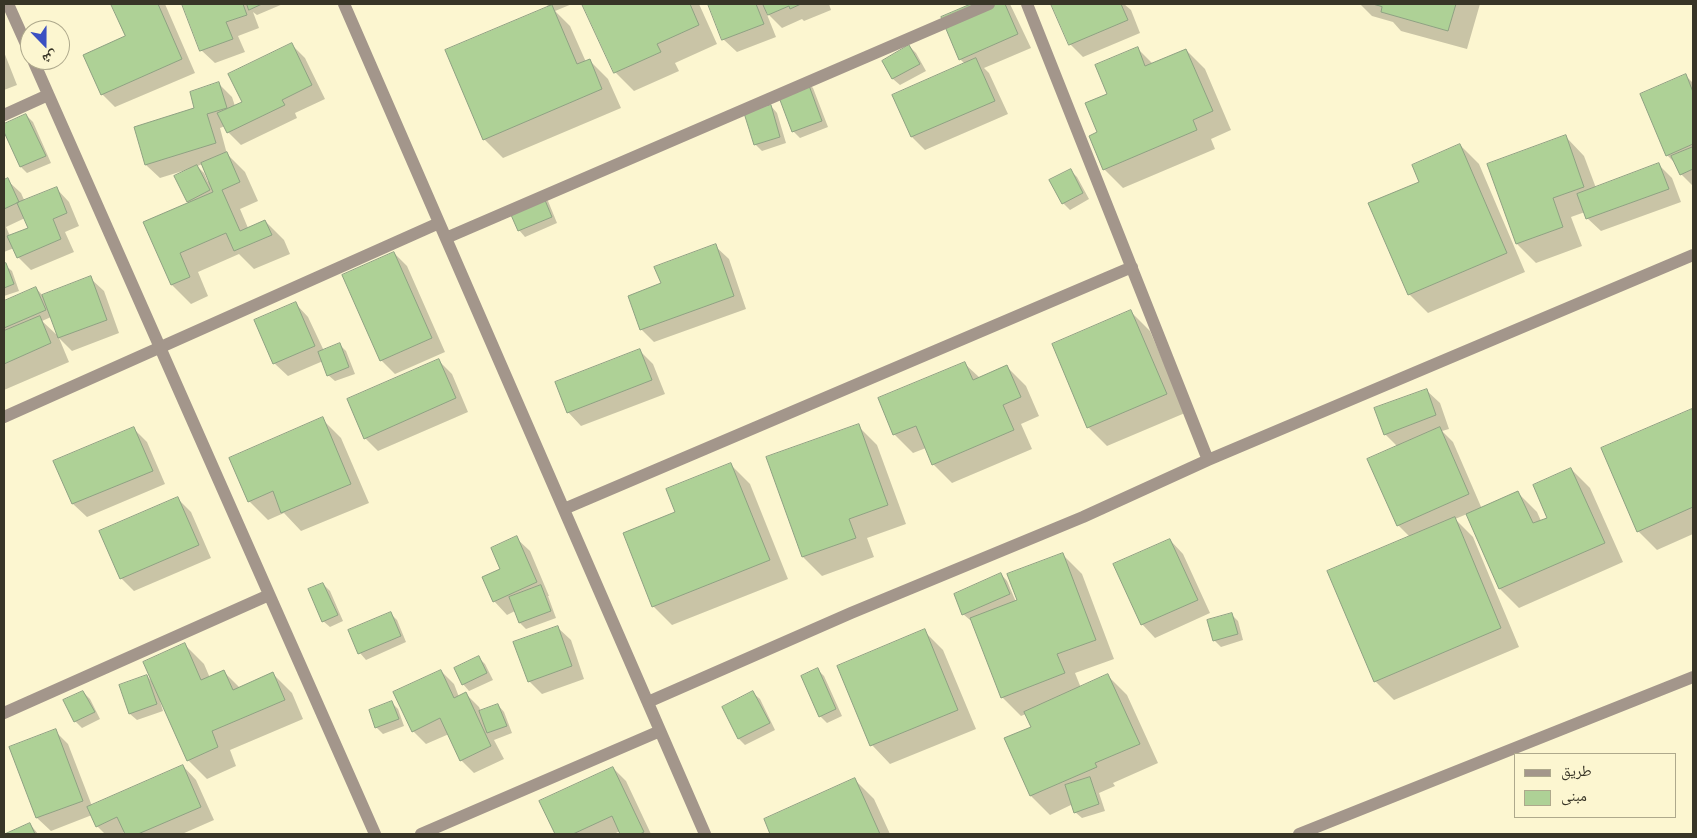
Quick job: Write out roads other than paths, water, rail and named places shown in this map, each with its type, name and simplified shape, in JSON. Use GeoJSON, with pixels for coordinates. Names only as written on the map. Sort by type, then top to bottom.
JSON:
{"type":"FeatureCollection","features":[{"type":"Feature","properties":{"kind":"street"},"geometry":{"type":"LineString","coordinates":[[8,4],[20,31]]}},
{"type":"Feature","properties":{"kind":"street"},"geometry":{"type":"LineString","coordinates":[[344,4],[705,834]]}},
{"type":"Feature","properties":{"kind":"street"},"geometry":{"type":"LineString","coordinates":[[446,238],[989,4]]}},
{"type":"Feature","properties":{"kind":"street"},"geometry":{"type":"LineString","coordinates":[[1027,4],[1208,460]]}},
{"type":"Feature","properties":{"kind":"street"},"geometry":{"type":"LineString","coordinates":[[37,70],[375,834]]}},
{"type":"Feature","properties":{"kind":"street"},"geometry":{"type":"LineString","coordinates":[[4,115],[48,95]]}},
{"type":"Feature","properties":{"kind":"street"},"geometry":{"type":"LineString","coordinates":[[4,418],[439,223]]}},
{"type":"Feature","properties":{"kind":"street"},"geometry":{"type":"LineString","coordinates":[[648,702],[851,613],[1084,516],[1208,460],[1693,256]]}},
{"type":"Feature","properties":{"kind":"street"},"geometry":{"type":"LineString","coordinates":[[564,509],[1132,267]]}},
{"type":"Feature","properties":{"kind":"street"},"geometry":{"type":"LineString","coordinates":[[4,713],[269,595]]}},
{"type":"Feature","properties":{"kind":"street"},"geometry":{"type":"LineString","coordinates":[[1299,834],[1693,677]]}},
{"type":"Feature","properties":{"kind":"street"},"geometry":{"type":"LineString","coordinates":[[421,834],[660,731]]}}]}
